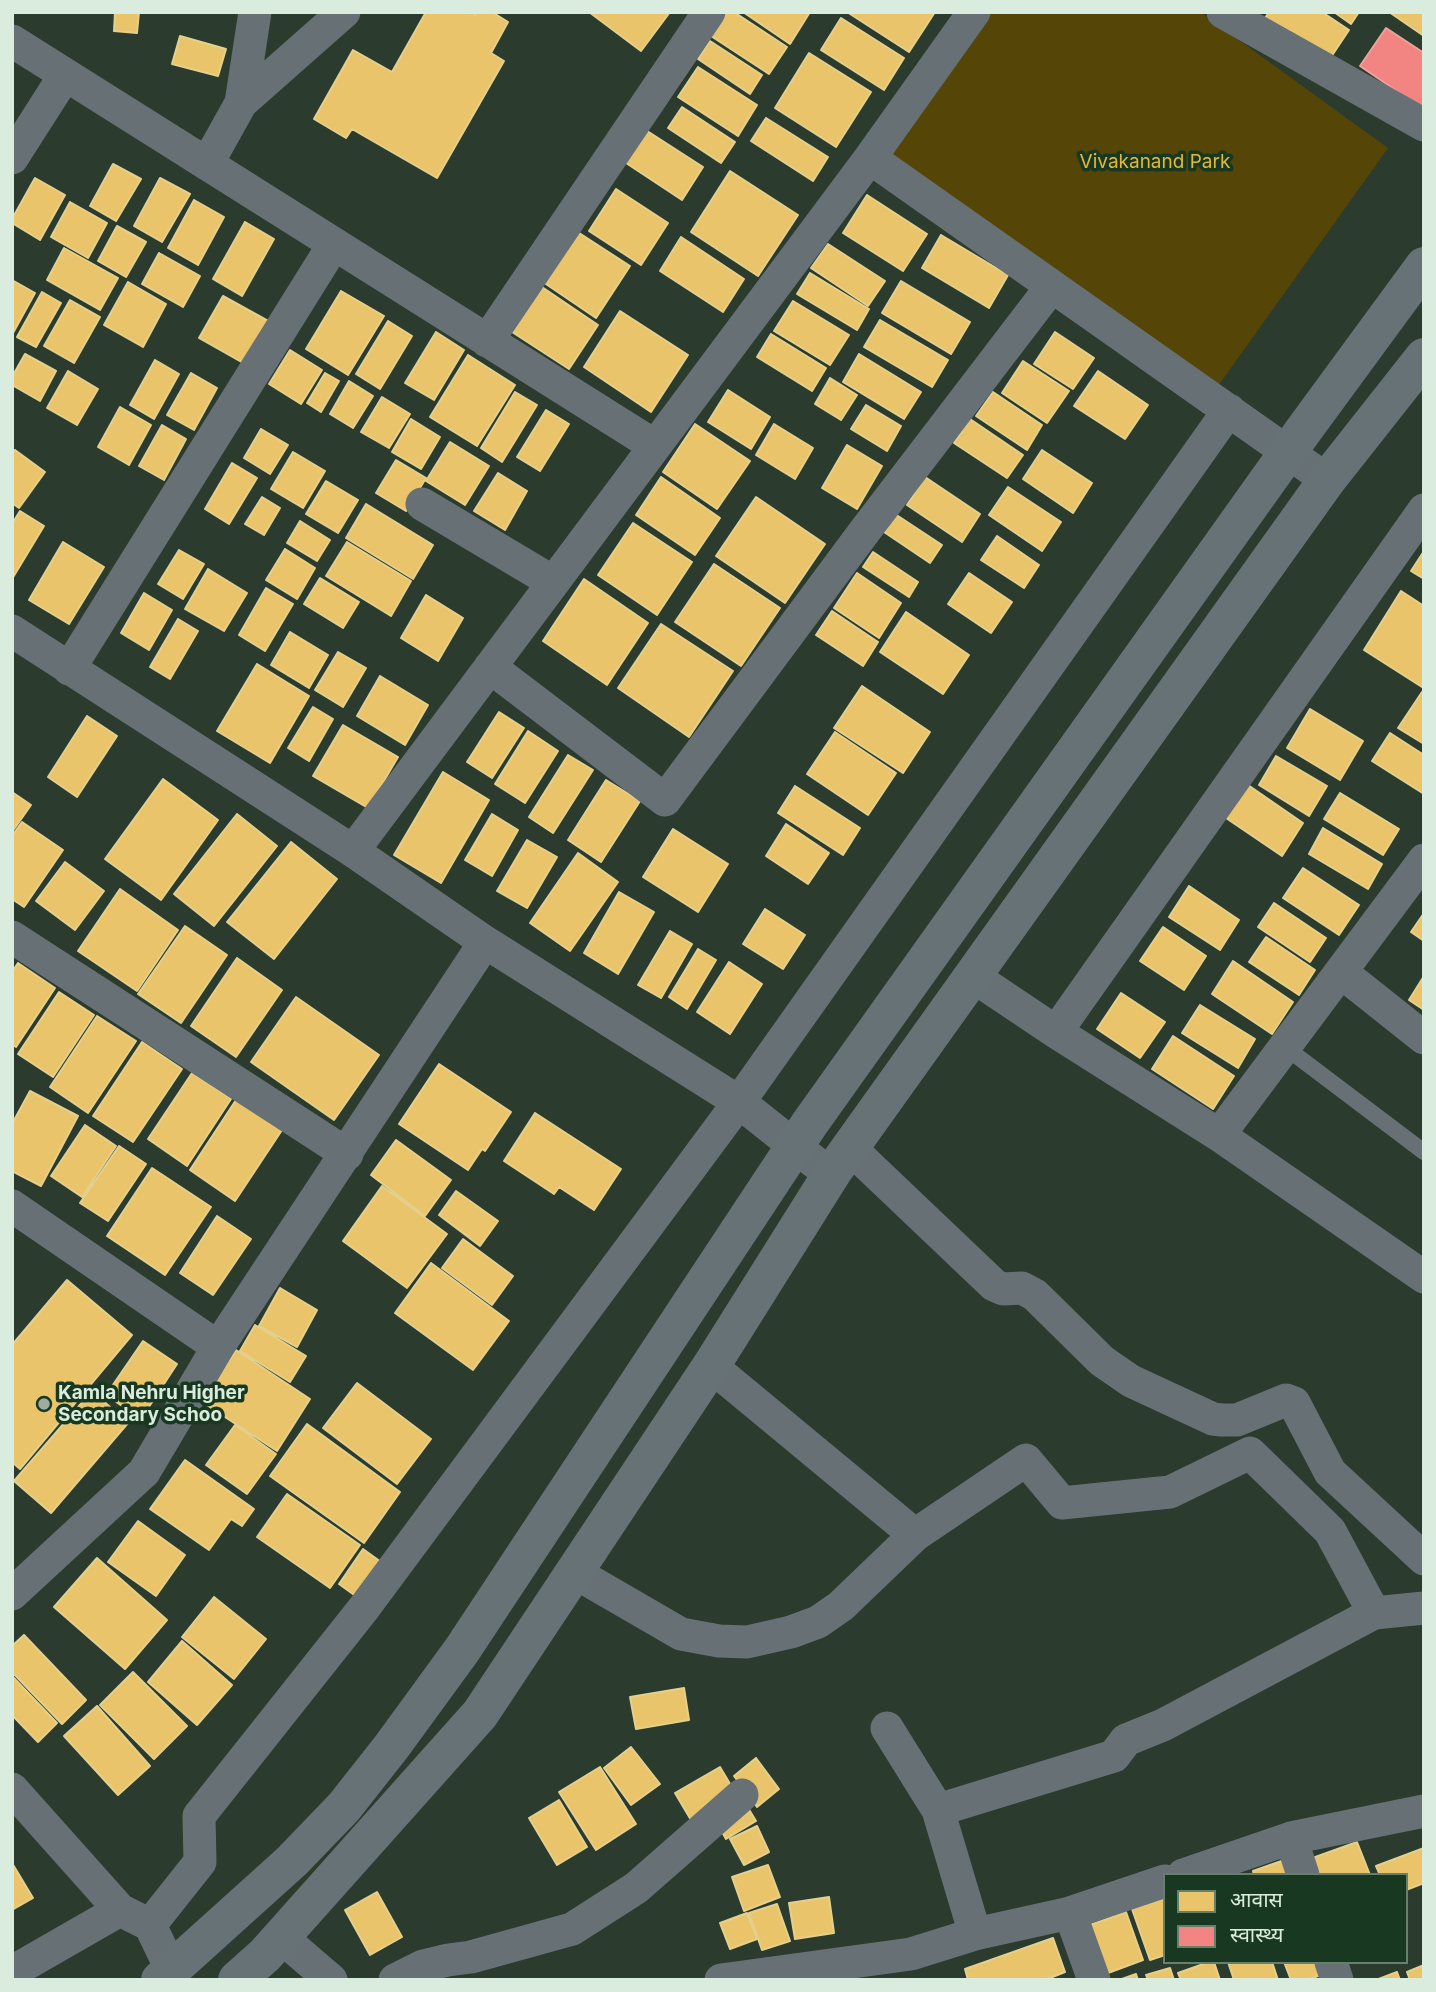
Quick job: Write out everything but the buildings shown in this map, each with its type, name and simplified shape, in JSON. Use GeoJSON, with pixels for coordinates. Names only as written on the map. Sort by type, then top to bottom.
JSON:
{"type":"FeatureCollection","features":[{"type":"Feature","properties":{"kind":"main road"},"geometry":{"type":"LineString","coordinates":[[166,1975],[292,1861],[344,1807],[463,1650],[794,1147],[1424,266]]}},
{"type":"Feature","properties":{"kind":"main road"},"geometry":{"type":"LineString","coordinates":[[237,1980],[281,1937],[480,1714],[711,1366],[840,1161],[1327,480],[1424,357]]}},
{"type":"Feature","properties":{"kind":"street"},"geometry":{"type":"LineString","coordinates":[[242,103],[255,12]]}},
{"type":"Feature","properties":{"kind":"street"},"geometry":{"type":"LineString","coordinates":[[207,164],[242,103],[344,12]]}},
{"type":"Feature","properties":{"kind":"street"},"geometry":{"type":"LineString","coordinates":[[487,341],[709,12]]}},
{"type":"Feature","properties":{"kind":"street"},"geometry":{"type":"LineString","coordinates":[[353,852],[870,158],[974,12]]}},
{"type":"Feature","properties":{"kind":"street"},"geometry":{"type":"LineString","coordinates":[[1232,15],[1424,125]]}},
{"type":"Feature","properties":{"kind":"street"},"geometry":{"type":"LineString","coordinates":[[12,41],[655,446]]}},
{"type":"Feature","properties":{"kind":"street"},"geometry":{"type":"LineString","coordinates":[[12,158],[65,75]]}},
{"type":"Feature","properties":{"kind":"street"},"geometry":{"type":"LineString","coordinates":[[870,158],[1327,480]]}},
{"type":"Feature","properties":{"kind":"street"},"geometry":{"type":"LineString","coordinates":[[69,669],[334,244]]}},
{"type":"Feature","properties":{"kind":"street"},"geometry":{"type":"LineString","coordinates":[[490,667],[665,800],[864,532],[1052,286]]}},
{"type":"Feature","properties":{"kind":"street"},"geometry":{"type":"LineString","coordinates":[[150,1925],[200,1862],[199,1816],[365,1608],[739,1102],[1229,410]]}},
{"type":"Feature","properties":{"kind":"street"},"geometry":{"type":"LineString","coordinates":[[422,504],[553,582]]}},
{"type":"Feature","properties":{"kind":"street"},"geometry":{"type":"LineString","coordinates":[[1056,1032],[1424,510]]}},
{"type":"Feature","properties":{"kind":"street"},"geometry":{"type":"LineString","coordinates":[[12,631],[353,852],[485,942],[739,1102],[794,1147],[840,1161],[994,1285],[1003,1289],[1022,1288],[1035,1295],[1102,1361],[1131,1381],[1213,1419],[1237,1420],[1286,1400],[1294,1403],[1330,1472],[1424,1559]]}},
{"type":"Feature","properties":{"kind":"street"},"geometry":{"type":"LineString","coordinates":[[1219,1135],[1424,860]]}},
{"type":"Feature","properties":{"kind":"street"},"geometry":{"type":"LineString","coordinates":[[12,937],[347,1154]]}},
{"type":"Feature","properties":{"kind":"street"},"geometry":{"type":"LineString","coordinates":[[12,1594],[144,1472],[218,1347],[485,942]]}},
{"type":"Feature","properties":{"kind":"street"},"geometry":{"type":"LineString","coordinates":[[1341,972],[1424,1038]]}},
{"type":"Feature","properties":{"kind":"street"},"geometry":{"type":"LineString","coordinates":[[971,975],[1219,1135],[1424,1277]]}},
{"type":"Feature","properties":{"kind":"street"},"geometry":{"type":"LineString","coordinates":[[12,1206],[218,1347]]}},
{"type":"Feature","properties":{"kind":"street"},"geometry":{"type":"LineString","coordinates":[[711,1366],[915,1535]]}},
{"type":"Feature","properties":{"kind":"street"},"geometry":{"type":"LineString","coordinates":[[574,1572],[681,1634],[719,1641],[747,1642],[791,1632],[818,1622],[841,1606],[915,1535],[1026,1460],[1062,1503],[1170,1492],[1250,1453],[1330,1531],[1374,1613]]}},
{"type":"Feature","properties":{"kind":"street"},"geometry":{"type":"LineString","coordinates":[[938,1810],[1114,1756],[1126,1740],[1163,1725],[1374,1613],[1424,1608]]}},
{"type":"Feature","properties":{"kind":"street"},"geometry":{"type":"LineString","coordinates":[[887,1728],[938,1810],[975,1934]]}},
{"type":"Feature","properties":{"kind":"street"},"geometry":{"type":"LineString","coordinates":[[12,1788],[120,1910],[150,1925],[166,1975]]}},
{"type":"Feature","properties":{"kind":"street"},"geometry":{"type":"LineString","coordinates":[[395,1980],[423,1966],[471,1957],[572,1929],[636,1888],[742,1795]]}},
{"type":"Feature","properties":{"kind":"street"},"geometry":{"type":"LineString","coordinates":[[1189,1873],[1291,1838],[1424,1811]]}},
{"type":"Feature","properties":{"kind":"street"},"geometry":{"type":"LineString","coordinates":[[1291,1838],[1302,1873]]}},
{"type":"Feature","properties":{"kind":"street"},"geometry":{"type":"LineString","coordinates":[[721,1980],[916,1967],[975,1934],[1070,1913],[1163,1882]]}},
{"type":"Feature","properties":{"kind":"street"},"geometry":{"type":"LineString","coordinates":[[12,1972],[120,1910]]}},
{"type":"Feature","properties":{"kind":"street"},"geometry":{"type":"LineString","coordinates":[[1070,1913],[1094,1980]]}},
{"type":"Feature","properties":{"kind":"street"},"geometry":{"type":"LineString","coordinates":[[281,1937],[331,1980]]}},
{"type":"Feature","properties":{"kind":"lane"},"geometry":{"type":"LineString","coordinates":[[1285,1047],[1424,1152]]}},
{"type":"Feature","properties":{"kind":"green space","name":"Vivakanand Park"},"geometry":{"type":"Polygon","coordinates":[[[989,12],[1200,12],[1388,148],[1218,386],[887,154],[989,12]]]}},
{"type":"Feature","properties":{"kind":"place","name":"Kamla Nehru Higher Secondary Schoo"},"geometry":{"type":"Point","coordinates":[44,1404]}}]}
